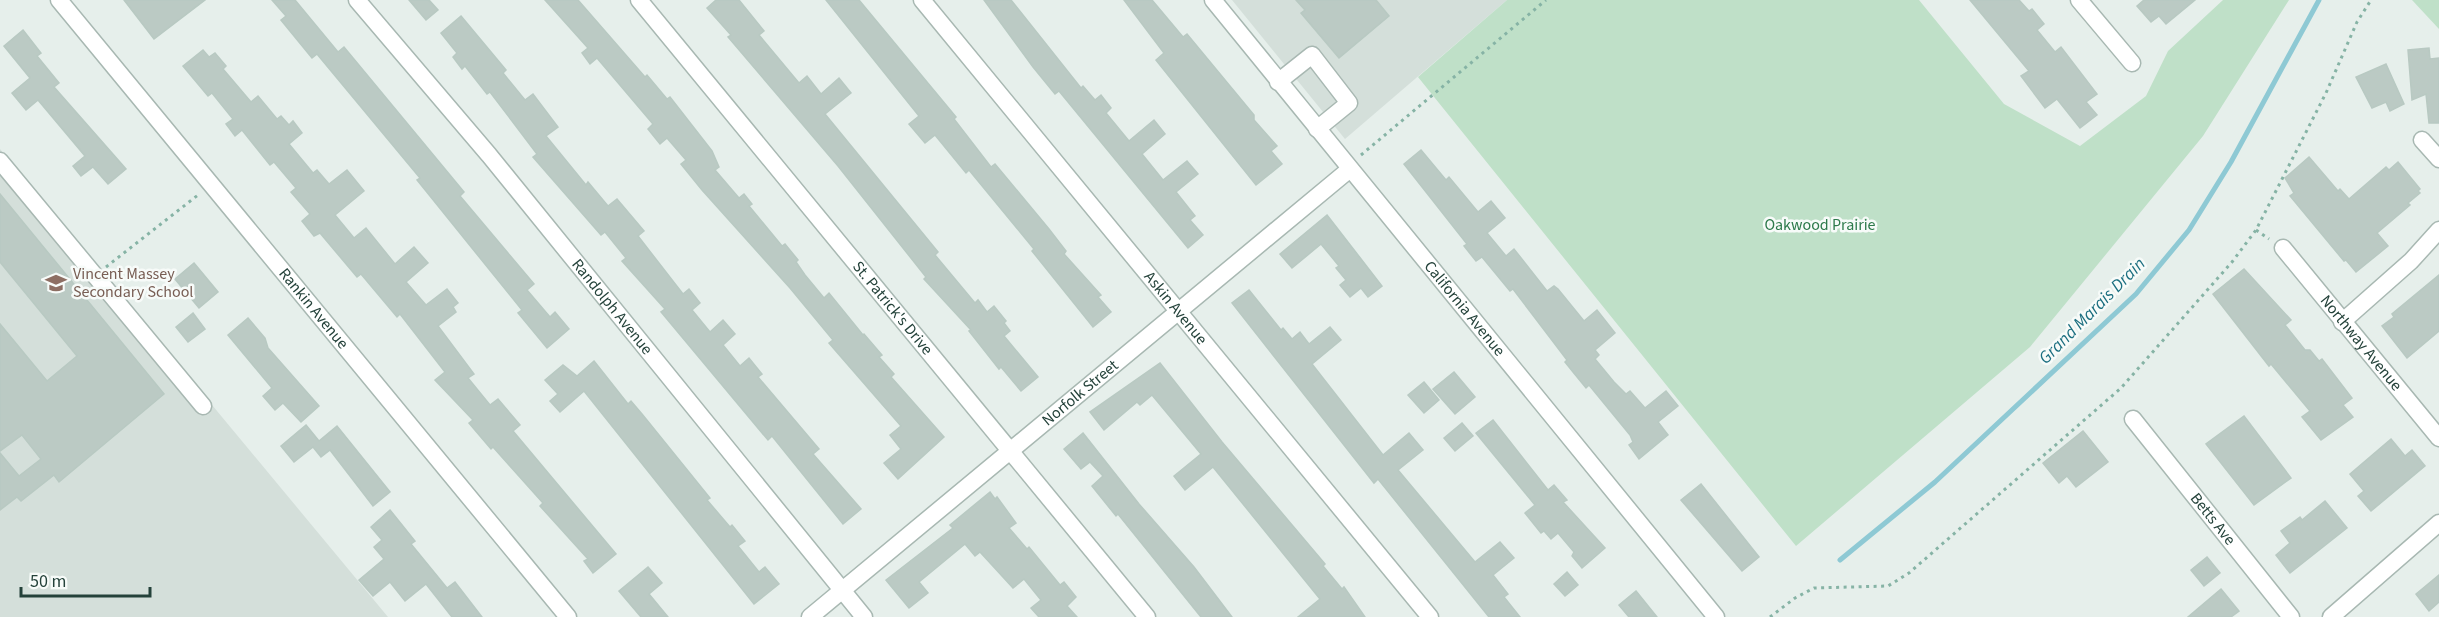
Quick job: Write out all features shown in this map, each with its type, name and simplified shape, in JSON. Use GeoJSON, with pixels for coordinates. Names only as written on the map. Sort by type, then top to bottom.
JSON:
{"type":"FeatureCollection","features":[{"type":"Feature","properties":{"kind":"street","name":"Rankin Avenue"},"geometry":{"type":"LineString","coordinates":[[59,0],[568,617]]}},
{"type":"Feature","properties":{"kind":"street","name":"Randolph Avenue"},"geometry":{"type":"LineString","coordinates":[[357,0],[489,155],[864,617]]}},
{"type":"Feature","properties":{"kind":"street","name":"St. Patrick's Drive"},"geometry":{"type":"LineString","coordinates":[[639,0],[1147,617]]}},
{"type":"Feature","properties":{"kind":"street","name":"Askin Avenue"},"geometry":{"type":"LineString","coordinates":[[922,0],[1430,617]]}},
{"type":"Feature","properties":{"kind":"street","name":"California Avenue"},"geometry":{"type":"LineString","coordinates":[[1213,0],[1716,617]]}},
{"type":"Feature","properties":{"kind":"street"},"geometry":{"type":"LineString","coordinates":[[2079,0],[2132,63]]}},
{"type":"Feature","properties":{"kind":"street"},"geometry":{"type":"LineString","coordinates":[[1278,82],[1312,55],[1349,103],[1317,129]]}},
{"type":"Feature","properties":{"kind":"street"},"geometry":{"type":"LineString","coordinates":[[2422,140],[2439,159]]}},
{"type":"Feature","properties":{"kind":"street"},"geometry":{"type":"LineString","coordinates":[[0,161],[203,406]]}},
{"type":"Feature","properties":{"kind":"street","name":"Norfolk Street"},"geometry":{"type":"LineString","coordinates":[[810,617],[1350,169]]}},
{"type":"Feature","properties":{"kind":"street"},"geometry":{"type":"LineString","coordinates":[[2342,322],[2411,261],[2439,230]]}},
{"type":"Feature","properties":{"kind":"street","name":"Northway Avenue"},"geometry":{"type":"LineString","coordinates":[[2283,248],[2439,438]]}},
{"type":"Feature","properties":{"kind":"street","name":"Betts Ave"},"geometry":{"type":"LineString","coordinates":[[2133,419],[2291,617]]}},
{"type":"Feature","properties":{"kind":"street"},"geometry":{"type":"LineString","coordinates":[[2331,617],[2439,523]]}},
{"type":"Feature","properties":{"kind":"path"},"geometry":{"type":"LineString","coordinates":[[1366,149],[1546,0]]}},
{"type":"Feature","properties":{"kind":"path"},"geometry":{"type":"LineString","coordinates":[[1770,617],[1795,598],[1814,588],[1888,586],[1909,573],[2121,388],[2232,262],[2256,230],[2326,93],[2357,22],[2371,0]]}},
{"type":"Feature","properties":{"kind":"path"},"geometry":{"type":"LineString","coordinates":[[101,271],[200,194]]}},
{"type":"Feature","properties":{"kind":"shaded area"},"geometry":{"type":"Polygon","coordinates":[[[1232,0],[1507,0],[1345,139],[1232,0]]]}},
{"type":"Feature","properties":{"kind":"shaded area","name":"Vincent Massey Secondary School"},"geometry":{"type":"Polygon","coordinates":[[[0,149],[222,417],[388,617],[0,617],[0,149]]]}},
{"type":"Feature","properties":{"kind":"green space","name":"Oakwood Prairie"},"geometry":{"type":"Polygon","coordinates":[[[1507,0],[1919,0],[2004,104],[2080,146],[2146,96],[2168,51],[2223,0],[2289,0],[2203,136],[2030,347],[1796,546],[1418,77],[1507,0]]]}},
{"type":"Feature","properties":{"kind":"green space"},"geometry":{"type":"Polygon","coordinates":[[[2412,0],[2439,0],[2439,29],[2412,0]]]}},
{"type":"Feature","properties":{"kind":"building"},"geometry":{"type":"Polygon","coordinates":[[[124,0],[205,0],[154,39],[124,0]]]}},
{"type":"Feature","properties":{"kind":"building"},"geometry":{"type":"Polygon","coordinates":[[[272,0],[295,0],[338,52],[344,47],[464,192],[460,196],[534,284],[527,290],[550,317],[555,312],[569,329],[547,348],[518,313],[522,310],[417,180],[420,178],[317,54],[312,58],[281,20],[286,16],[272,0]]]}},
{"type":"Feature","properties":{"kind":"building"},"geometry":{"type":"Polygon","coordinates":[[[409,0],[429,0],[438,10],[426,20],[409,0]]]}},
{"type":"Feature","properties":{"kind":"building"},"geometry":{"type":"Polygon","coordinates":[[[545,0],[578,0],[645,77],[647,75],[667,99],[670,97],[712,151],[719,167],[715,170],[739,198],[744,194],[752,204],[749,206],[782,246],[785,244],[798,260],[796,262],[805,275],[824,298],[829,293],[882,355],[879,357],[894,374],[891,377],[944,437],[898,479],[884,463],[901,449],[890,435],[901,426],[829,343],[833,340],[790,288],[702,190],[681,164],[686,160],[667,138],[660,144],[648,129],[653,124],[597,58],[590,64],[582,53],[588,48],[545,0]]]}},
{"type":"Feature","properties":{"kind":"building"},"geometry":{"type":"Polygon","coordinates":[[[716,0],[739,0],[764,31],[759,35],[799,83],[807,76],[821,94],[839,78],[851,93],[825,114],[938,252],[935,255],[975,303],[978,300],[987,312],[994,306],[1006,321],[1004,323],[1010,331],[1004,336],[1038,377],[1021,391],[1001,367],[999,369],[969,331],[971,330],[924,279],[926,277],[838,166],[728,37],[731,35],[707,8],[716,0]]]}},
{"type":"Feature","properties":{"kind":"building"},"geometry":{"type":"Polygon","coordinates":[[[826,0],[859,0],[956,117],[954,119],[991,167],[995,164],[1049,229],[1066,251],[1064,254],[1101,295],[1098,297],[1111,312],[1093,327],[1032,251],[1034,249],[969,170],[966,173],[935,135],[925,143],[909,124],[919,116],[826,0]]]}},
{"type":"Feature","properties":{"kind":"building"},"geometry":{"type":"Polygon","coordinates":[[[984,0],[1011,0],[1081,88],[1083,86],[1095,100],[1101,95],[1111,108],[1106,113],[1129,141],[1154,120],[1165,134],[1142,154],[1163,180],[1187,161],[1198,174],[1176,192],[1195,216],[1190,220],[1203,235],[1188,248],[1059,91],[1055,94],[984,0]]]}},
{"type":"Feature","properties":{"kind":"building"},"geometry":{"type":"Polygon","coordinates":[[[1124,0],[1152,0],[1183,37],[1187,34],[1277,146],[1271,151],[1282,164],[1256,185],[1156,60],[1164,53],[1124,0]]]}},
{"type":"Feature","properties":{"kind":"building"},"geometry":{"type":"Polygon","coordinates":[[[1296,0],[1376,0],[1389,16],[1339,58],[1301,13],[1305,10],[1296,0]]]}},
{"type":"Feature","properties":{"kind":"building"},"geometry":{"type":"Polygon","coordinates":[[[1970,0],[2019,0],[2029,11],[2032,9],[2044,24],[2037,30],[2055,52],[2061,47],[2097,94],[2086,102],[2097,115],[2080,128],[2057,99],[2045,108],[2021,76],[2029,71],[1970,0]]]}},
{"type":"Feature","properties":{"kind":"building"},"geometry":{"type":"Polygon","coordinates":[[[2144,0],[2195,0],[2166,24],[2159,16],[2151,22],[2137,6],[2144,0]]]}},
{"type":"Feature","properties":{"kind":"building"},"geometry":{"type":"Polygon","coordinates":[[[461,16],[506,70],[503,73],[525,100],[533,94],[558,127],[546,136],[586,185],[588,182],[608,206],[617,199],[644,231],[638,236],[683,294],[689,289],[700,303],[692,310],[710,332],[723,320],[735,334],[723,345],[740,366],[749,358],[762,374],[758,377],[819,449],[813,454],[861,509],[843,524],[772,436],[768,440],[661,312],[665,309],[622,261],[626,258],[605,232],[601,235],[533,157],[537,154],[490,92],[487,94],[465,66],[462,69],[453,57],[457,53],[441,33],[461,16]]]}},
{"type":"Feature","properties":{"kind":"building"},"geometry":{"type":"Polygon","coordinates":[[[23,30],[41,53],[37,56],[59,83],[54,87],[126,169],[108,184],[93,167],[81,176],[73,166],[85,156],[38,100],[26,110],[12,93],[30,78],[4,46],[23,30]]]}},
{"type":"Feature","properties":{"kind":"building"},"geometry":{"type":"Polygon","coordinates":[[[2429,48],[2430,59],[2439,58],[2439,123],[2429,123],[2426,94],[2412,100],[2408,50],[2429,48]]]}},
{"type":"Feature","properties":{"kind":"building"},"geometry":{"type":"Polygon","coordinates":[[[203,50],[209,57],[215,53],[226,66],[223,69],[251,102],[258,96],[277,119],[281,116],[289,125],[293,121],[302,133],[289,144],[313,173],[317,170],[329,184],[347,170],[364,191],[335,215],[354,238],[366,228],[395,264],[414,247],[428,263],[406,282],[426,305],[447,289],[458,303],[453,307],[456,312],[438,326],[474,374],[468,378],[490,405],[498,399],[520,425],[513,431],[616,554],[593,573],[584,561],[588,559],[540,506],[543,503],[493,447],[491,449],[469,423],[473,420],[435,380],[445,372],[400,314],[397,317],[361,274],[357,277],[320,233],[314,236],[302,221],[310,214],[291,192],[296,188],[274,162],[270,165],[242,130],[235,136],[226,124],[233,119],[212,93],[208,96],[183,66],[203,50]]]}},
{"type":"Feature","properties":{"kind":"building"},"geometry":{"type":"Polygon","coordinates":[[[2386,64],[2404,104],[2390,111],[2386,102],[2372,108],[2356,77],[2386,64]]]}},
{"type":"Feature","properties":{"kind":"building"},"geometry":{"type":"Polygon","coordinates":[[[1421,150],[1446,180],[1449,177],[1478,212],[1491,201],[1505,218],[1487,233],[1506,256],[1514,249],[1547,291],[1554,286],[1558,289],[1584,321],[1597,310],[1615,333],[1595,350],[1599,355],[1595,359],[1626,394],[1630,391],[1645,408],[1666,391],[1678,406],[1658,422],[1668,435],[1639,459],[1629,445],[1633,442],[1630,435],[1589,385],[1586,388],[1573,372],[1565,362],[1567,360],[1513,289],[1510,291],[1482,257],[1476,261],[1464,246],[1467,244],[1404,164],[1421,150]]]}},
{"type":"Feature","properties":{"kind":"building"},"geometry":{"type":"Polygon","coordinates":[[[2309,157],[2338,191],[2340,189],[2349,199],[2386,167],[2389,170],[2398,162],[2420,189],[2418,191],[2420,193],[2408,203],[2410,205],[2377,233],[2388,246],[2356,272],[2346,260],[2344,261],[2290,196],[2294,193],[2285,178],[2309,157]]]}},
{"type":"Feature","properties":{"kind":"building"},"geometry":{"type":"Polygon","coordinates":[[[0,194],[164,394],[59,482],[54,475],[21,501],[17,497],[0,510],[0,453],[19,476],[41,459],[22,435],[0,451],[0,324],[47,381],[77,356],[0,262],[0,194]]]}},
{"type":"Feature","properties":{"kind":"building"},"geometry":{"type":"Polygon","coordinates":[[[1327,215],[1382,286],[1368,297],[1361,288],[1350,297],[1340,285],[1346,280],[1336,268],[1339,266],[1321,244],[1292,268],[1280,254],[1327,215]]]}},
{"type":"Feature","properties":{"kind":"building"},"geometry":{"type":"Polygon","coordinates":[[[194,263],[218,292],[199,308],[175,279],[194,263]]]}},
{"type":"Feature","properties":{"kind":"building"},"geometry":{"type":"Polygon","coordinates":[[[2244,269],[2291,320],[2285,325],[2305,350],[2310,350],[2319,361],[2322,359],[2352,398],[2343,405],[2353,417],[2321,440],[2302,417],[2310,411],[2271,364],[2269,366],[2213,294],[2244,269]]]}},
{"type":"Feature","properties":{"kind":"building"},"geometry":{"type":"Polygon","coordinates":[[[2439,275],[2439,331],[2407,358],[2382,326],[2394,317],[2392,314],[2439,275]]]}},
{"type":"Feature","properties":{"kind":"building"},"geometry":{"type":"Polygon","coordinates":[[[1249,290],[1281,330],[1283,328],[1292,339],[1300,332],[1309,344],[1330,327],[1341,340],[1312,364],[1383,455],[1409,433],[1423,450],[1398,470],[1475,562],[1500,542],[1514,558],[1493,575],[1508,594],[1504,597],[1520,617],[1489,617],[1378,479],[1374,483],[1232,303],[1249,290]]]}},
{"type":"Feature","properties":{"kind":"building"},"geometry":{"type":"Polygon","coordinates":[[[193,313],[205,329],[188,342],[176,327],[193,313]]]}},
{"type":"Feature","properties":{"kind":"building"},"geometry":{"type":"Polygon","coordinates":[[[248,318],[265,338],[268,348],[319,406],[301,422],[283,403],[275,410],[263,396],[272,388],[228,335],[248,318]]]}},
{"type":"Feature","properties":{"kind":"building"},"geometry":{"type":"Polygon","coordinates":[[[594,361],[628,404],[631,401],[642,414],[710,498],[707,500],[745,541],[738,546],[759,572],[765,567],[779,584],[754,604],[584,391],[560,412],[550,401],[558,394],[545,380],[563,365],[577,376],[594,361]]]}},
{"type":"Feature","properties":{"kind":"building"},"geometry":{"type":"Polygon","coordinates":[[[1160,363],[1222,442],[1325,564],[1323,566],[1342,589],[1344,587],[1365,617],[1298,617],[1320,599],[1213,467],[1185,490],[1174,476],[1201,454],[1152,395],[1140,405],[1137,402],[1104,430],[1090,412],[1160,363]]]}},
{"type":"Feature","properties":{"kind":"building"},"geometry":{"type":"Polygon","coordinates":[[[1454,372],[1475,397],[1455,414],[1433,389],[1454,372]]]}},
{"type":"Feature","properties":{"kind":"building"},"geometry":{"type":"Polygon","coordinates":[[[1424,382],[1439,400],[1424,413],[1408,395],[1424,382]]]}},
{"type":"Feature","properties":{"kind":"building"},"geometry":{"type":"Polygon","coordinates":[[[2244,416],[2291,478],[2254,505],[2206,444],[2244,416]]]}},
{"type":"Feature","properties":{"kind":"building"},"geometry":{"type":"Polygon","coordinates":[[[1493,420],[1548,490],[1554,485],[1567,500],[1563,502],[1605,548],[1582,568],[1572,556],[1574,552],[1558,533],[1551,539],[1544,531],[1541,533],[1525,513],[1535,505],[1476,433],[1493,420]]]}},
{"type":"Feature","properties":{"kind":"building"},"geometry":{"type":"Polygon","coordinates":[[[1462,423],[1473,436],[1455,451],[1444,438],[1462,423]]]}},
{"type":"Feature","properties":{"kind":"building"},"geometry":{"type":"Polygon","coordinates":[[[306,425],[319,441],[337,426],[390,492],[373,506],[330,450],[321,457],[313,447],[294,462],[281,446],[306,425]]]}},
{"type":"Feature","properties":{"kind":"building"},"geometry":{"type":"Polygon","coordinates":[[[2083,431],[2108,462],[2076,487],[2067,476],[2059,483],[2043,463],[2083,431]]]}},
{"type":"Feature","properties":{"kind":"building"},"geometry":{"type":"Polygon","coordinates":[[[1083,433],[1139,504],[1194,567],[1232,617],[1201,617],[1118,514],[1116,516],[1092,486],[1103,476],[1090,462],[1081,469],[1064,449],[1083,433]]]}},
{"type":"Feature","properties":{"kind":"building"},"geometry":{"type":"Polygon","coordinates":[[[2391,439],[2405,456],[2412,450],[2425,466],[2371,511],[2358,496],[2364,491],[2350,474],[2391,439]]]}},
{"type":"Feature","properties":{"kind":"building"},"geometry":{"type":"Polygon","coordinates":[[[1701,484],[1759,557],[1742,571],[1681,500],[1701,484]]]}},
{"type":"Feature","properties":{"kind":"building"},"geometry":{"type":"Polygon","coordinates":[[[990,492],[995,499],[997,497],[1016,523],[1009,528],[1027,549],[1029,547],[1060,585],[1064,582],[1076,597],[1067,606],[1077,617],[1039,617],[1031,608],[1041,600],[1024,579],[1013,588],[980,552],[975,556],[965,544],[919,582],[928,593],[909,608],[886,580],[953,528],[950,525],[990,492]]]}},
{"type":"Feature","properties":{"kind":"building"},"geometry":{"type":"Polygon","coordinates":[[[2325,501],[2347,528],[2290,573],[2276,555],[2290,543],[2281,531],[2300,517],[2302,520],[2325,501]]]}},
{"type":"Feature","properties":{"kind":"building"},"geometry":{"type":"Polygon","coordinates":[[[390,510],[415,541],[411,544],[447,588],[455,582],[482,617],[452,617],[426,584],[405,601],[390,582],[373,596],[359,580],[384,559],[374,547],[382,540],[371,527],[390,510]]]}},
{"type":"Feature","properties":{"kind":"building"},"geometry":{"type":"Polygon","coordinates":[[[2207,557],[2220,573],[2204,586],[2191,570],[2207,557]]]}},
{"type":"Feature","properties":{"kind":"building"},"geometry":{"type":"Polygon","coordinates":[[[648,567],[662,583],[649,594],[668,617],[641,617],[619,591],[648,567]]]}},
{"type":"Feature","properties":{"kind":"building"},"geometry":{"type":"Polygon","coordinates":[[[1567,572],[1578,585],[1565,596],[1554,584],[1567,572]]]}},
{"type":"Feature","properties":{"kind":"building"},"geometry":{"type":"Polygon","coordinates":[[[2439,575],[2439,602],[2429,611],[2416,594],[2439,575]]]}},
{"type":"Feature","properties":{"kind":"building"},"geometry":{"type":"Polygon","coordinates":[[[2221,589],[2239,611],[2231,617],[2188,617],[2221,589]]]}},
{"type":"Feature","properties":{"kind":"building"},"geometry":{"type":"Polygon","coordinates":[[[1636,591],[1657,617],[1629,617],[1619,605],[1636,591]]]}},
{"type":"Feature","properties":{"kind":"waterway","name":"Grand Marais Drain"},"geometry":{"type":"LineString","coordinates":[[1840,560],[1935,482],[2136,294],[2189,230],[2231,162],[2319,0]]}},
{"type":"Feature","properties":{"kind":"place","name":"Vincent Massey Secondary School"},"geometry":{"type":"Point","coordinates":[56,283]}}]}
